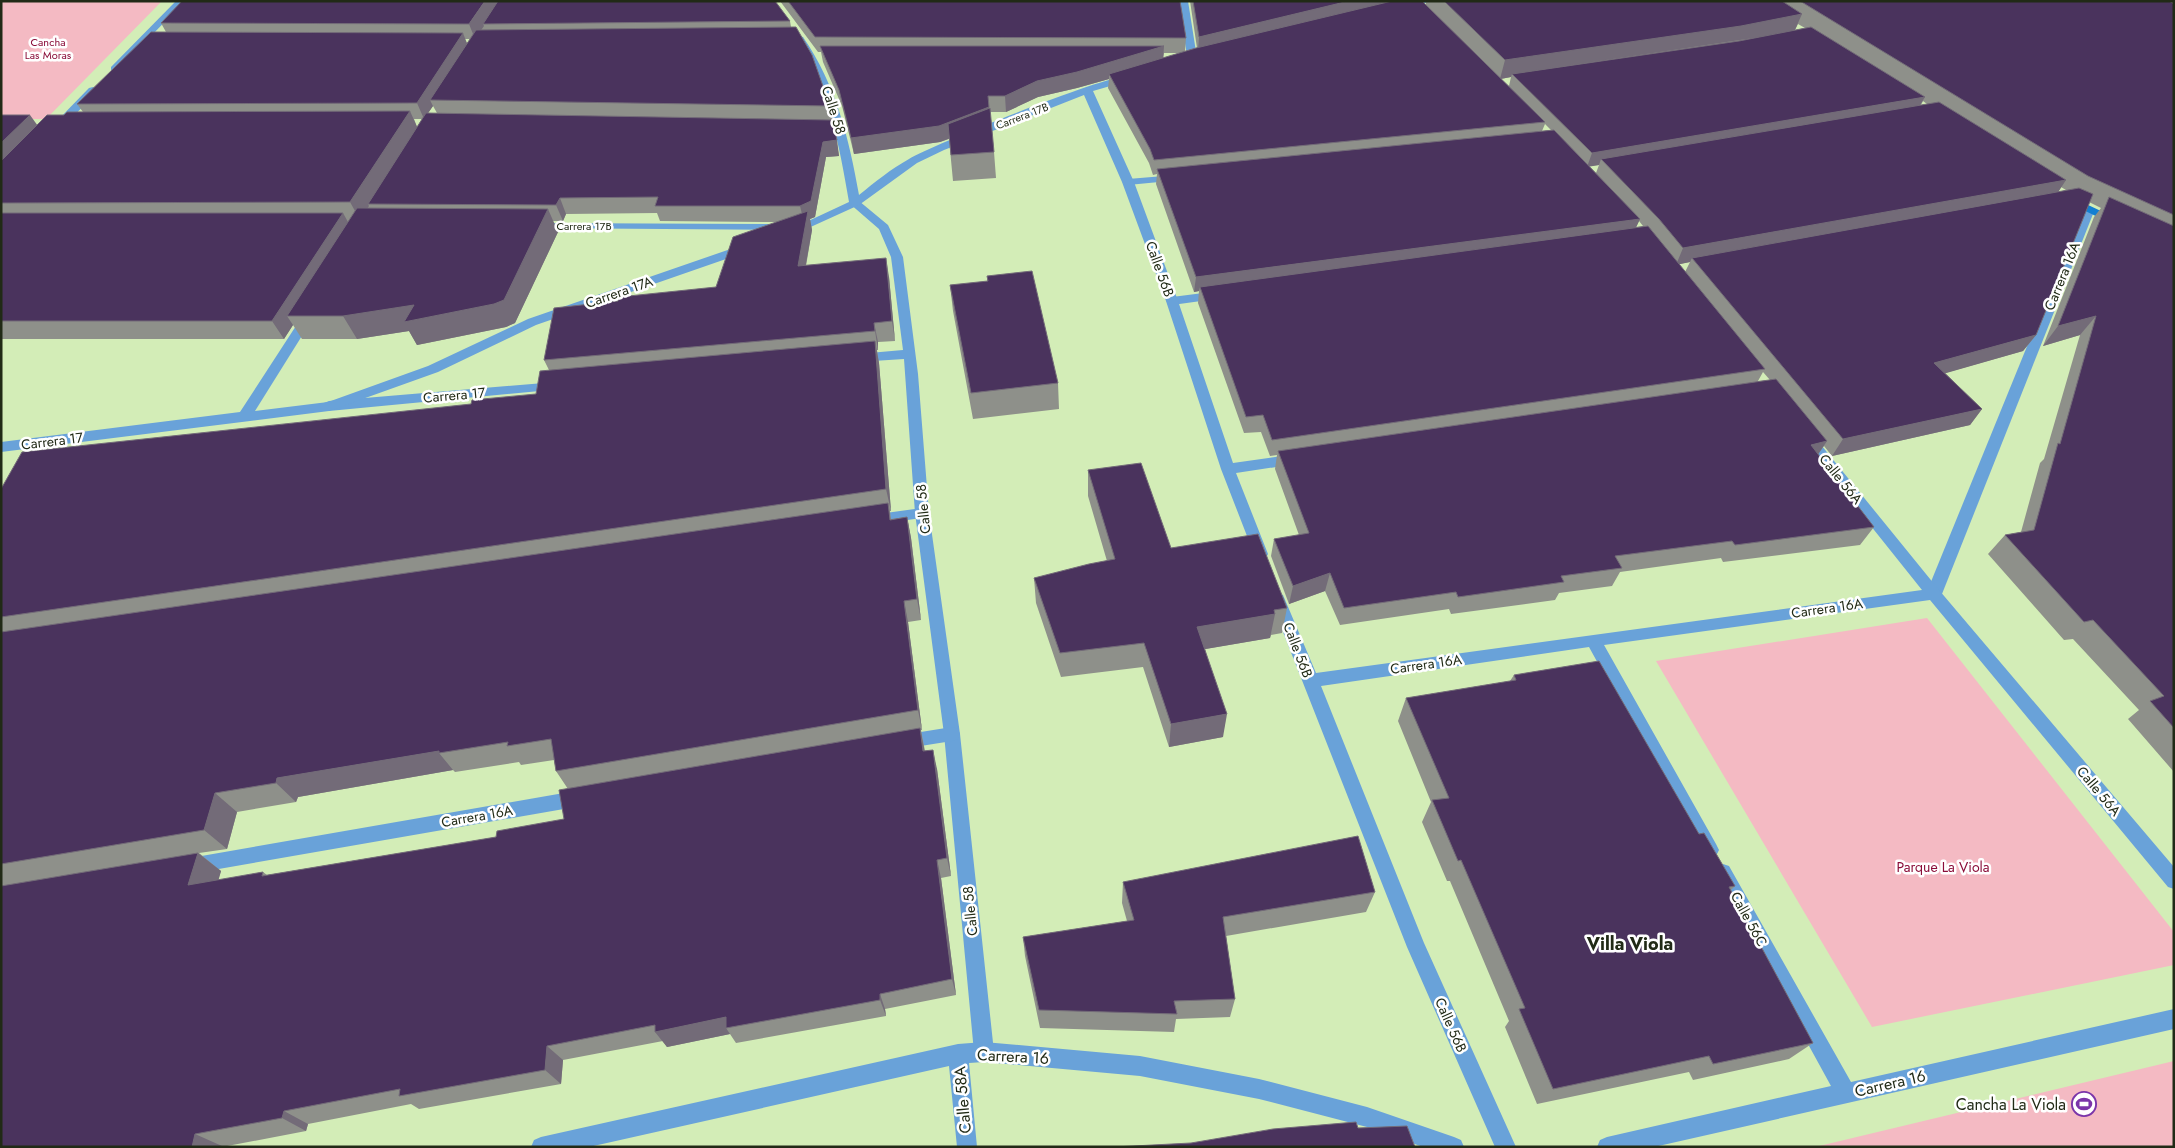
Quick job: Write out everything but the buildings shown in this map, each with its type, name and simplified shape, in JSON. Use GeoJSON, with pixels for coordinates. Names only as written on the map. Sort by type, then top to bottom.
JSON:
{"type":"FeatureCollection","features":[{"type":"Feature","properties":{"kind":"street"},"geometry":{"type":"LineString","coordinates":[[79,125],[54,127],[181,1]]}},
{"type":"Feature","properties":{"kind":"street"},"geometry":{"type":"LineString","coordinates":[[1174,61],[1197,57],[1182,1]]}},
{"type":"Feature","properties":{"kind":"street"},"geometry":{"type":"LineString","coordinates":[[1396,8],[1419,2],[1429,17]]}},
{"type":"Feature","properties":{"kind":"street","name":"Calle 58"},"geometry":{"type":"LineString","coordinates":[[797,39],[819,57],[830,91],[837,130],[855,204],[884,227],[897,257],[912,374],[922,513],[952,734],[984,1052]]}},
{"type":"Feature","properties":{"kind":"street"},"geometry":{"type":"LineString","coordinates":[[139,43],[159,43]]}},
{"type":"Feature","properties":{"kind":"street","name":"Carrera 17B"},"geometry":{"type":"LineString","coordinates":[[855,204],[885,180],[931,152],[1087,90],[1140,74]]}},
{"type":"Feature","properties":{"kind":"street","name":"Calle 56B"},"geometry":{"type":"LineString","coordinates":[[1087,90],[1128,182],[1172,301],[1228,469],[1267,571]]}},
{"type":"Feature","properties":{"kind":"street"},"geometry":{"type":"LineString","coordinates":[[1128,182],[1187,176]]}},
{"type":"Feature","properties":{"kind":"street"},"geometry":{"type":"LineString","coordinates":[[2064,198],[2123,225]]}},
{"type":"Feature","properties":{"kind":"street","name":"Carrera 17A"},"geometry":{"type":"LineString","coordinates":[[329,406],[433,368],[532,322],[806,227],[855,204]]}},
{"type":"Feature","properties":{"kind":"street","name":"Carrera 16A"},"geometry":{"type":"LineString","coordinates":[[1310,681],[1593,640],[1934,594],[2089,209]]}},
{"type":"Feature","properties":{"kind":"street","name":"Carrera 17B"},"geometry":{"type":"LineString","coordinates":[[522,226],[806,227]]}},
{"type":"Feature","properties":{"kind":"street"},"geometry":{"type":"LineString","coordinates":[[1172,301],[1231,293]]}},
{"type":"Feature","properties":{"kind":"street"},"geometry":{"type":"LineString","coordinates":[[244,417],[313,308]]}},
{"type":"Feature","properties":{"kind":"street"},"geometry":{"type":"LineString","coordinates":[[850,359],[908,354]]}},
{"type":"Feature","properties":{"kind":"street","name":"Carrera 17"},"geometry":{"type":"LineString","coordinates":[[1,447],[329,406],[565,385]]}},
{"type":"Feature","properties":{"kind":"street","name":"Calle 56A"},"geometry":{"type":"LineString","coordinates":[[1800,428],[1934,594],[2174,881]]}},
{"type":"Feature","properties":{"kind":"street"},"geometry":{"type":"LineString","coordinates":[[1228,469],[1307,458]]}},
{"type":"Feature","properties":{"kind":"street"},"geometry":{"type":"LineString","coordinates":[[854,523],[922,513]]}},
{"type":"Feature","properties":{"kind":"street","name":"Calle 56B"},"geometry":{"type":"LineString","coordinates":[[1274,589],[1416,947],[1506,1147]]}},
{"type":"Feature","properties":{"kind":"street","name":"Calle 56C"},"geometry":{"type":"LineString","coordinates":[[1593,640],[1846,1093]]}},
{"type":"Feature","properties":{"kind":"street"},"geometry":{"type":"LineString","coordinates":[[884,746],[952,734]]}},
{"type":"Feature","properties":{"kind":"street","name":"Carrera 16A"},"geometry":{"type":"LineString","coordinates":[[178,868],[599,795]]}},
{"type":"Feature","properties":{"kind":"street","name":"Carrera 16"},"geometry":{"type":"LineString","coordinates":[[1607,1147],[2174,1019]]}},
{"type":"Feature","properties":{"kind":"street","name":"Carrera 16"},"geometry":{"type":"LineString","coordinates":[[542,1147],[958,1054],[984,1052],[1140,1066],[1259,1089],[1367,1117],[1454,1147]]}},
{"type":"Feature","properties":{"kind":"street","name":"Calle 58A"},"geometry":{"type":"LineString","coordinates":[[958,1054],[967,1147]]}},
{"type":"Feature","properties":{"kind":"green space","name":"Cancha Las Moras"},"geometry":{"type":"Polygon","coordinates":[[[1,1],[162,1],[46,119],[1,119],[1,1]]]}},
{"type":"Feature","properties":{"kind":"green space","name":"Parque La Viola"},"geometry":{"type":"Polygon","coordinates":[[[1927,618],[2174,932],[2174,965],[1872,1027],[1656,661],[1927,618]]]}},
{"type":"Feature","properties":{"kind":"green space","name":"Cancha La Viola"},"geometry":{"type":"Polygon","coordinates":[[[2174,1061],[2174,1147],[1815,1147],[2174,1061]]]}},
{"type":"Feature","properties":{"kind":"place","name":"Cancha La Viola"},"geometry":{"type":"Point","coordinates":[2084,1104]}},
{"type":"Feature","properties":{"kind":"district","name":"Villa Viola"},"geometry":{"type":"Point","coordinates":[1630,944]}}]}
